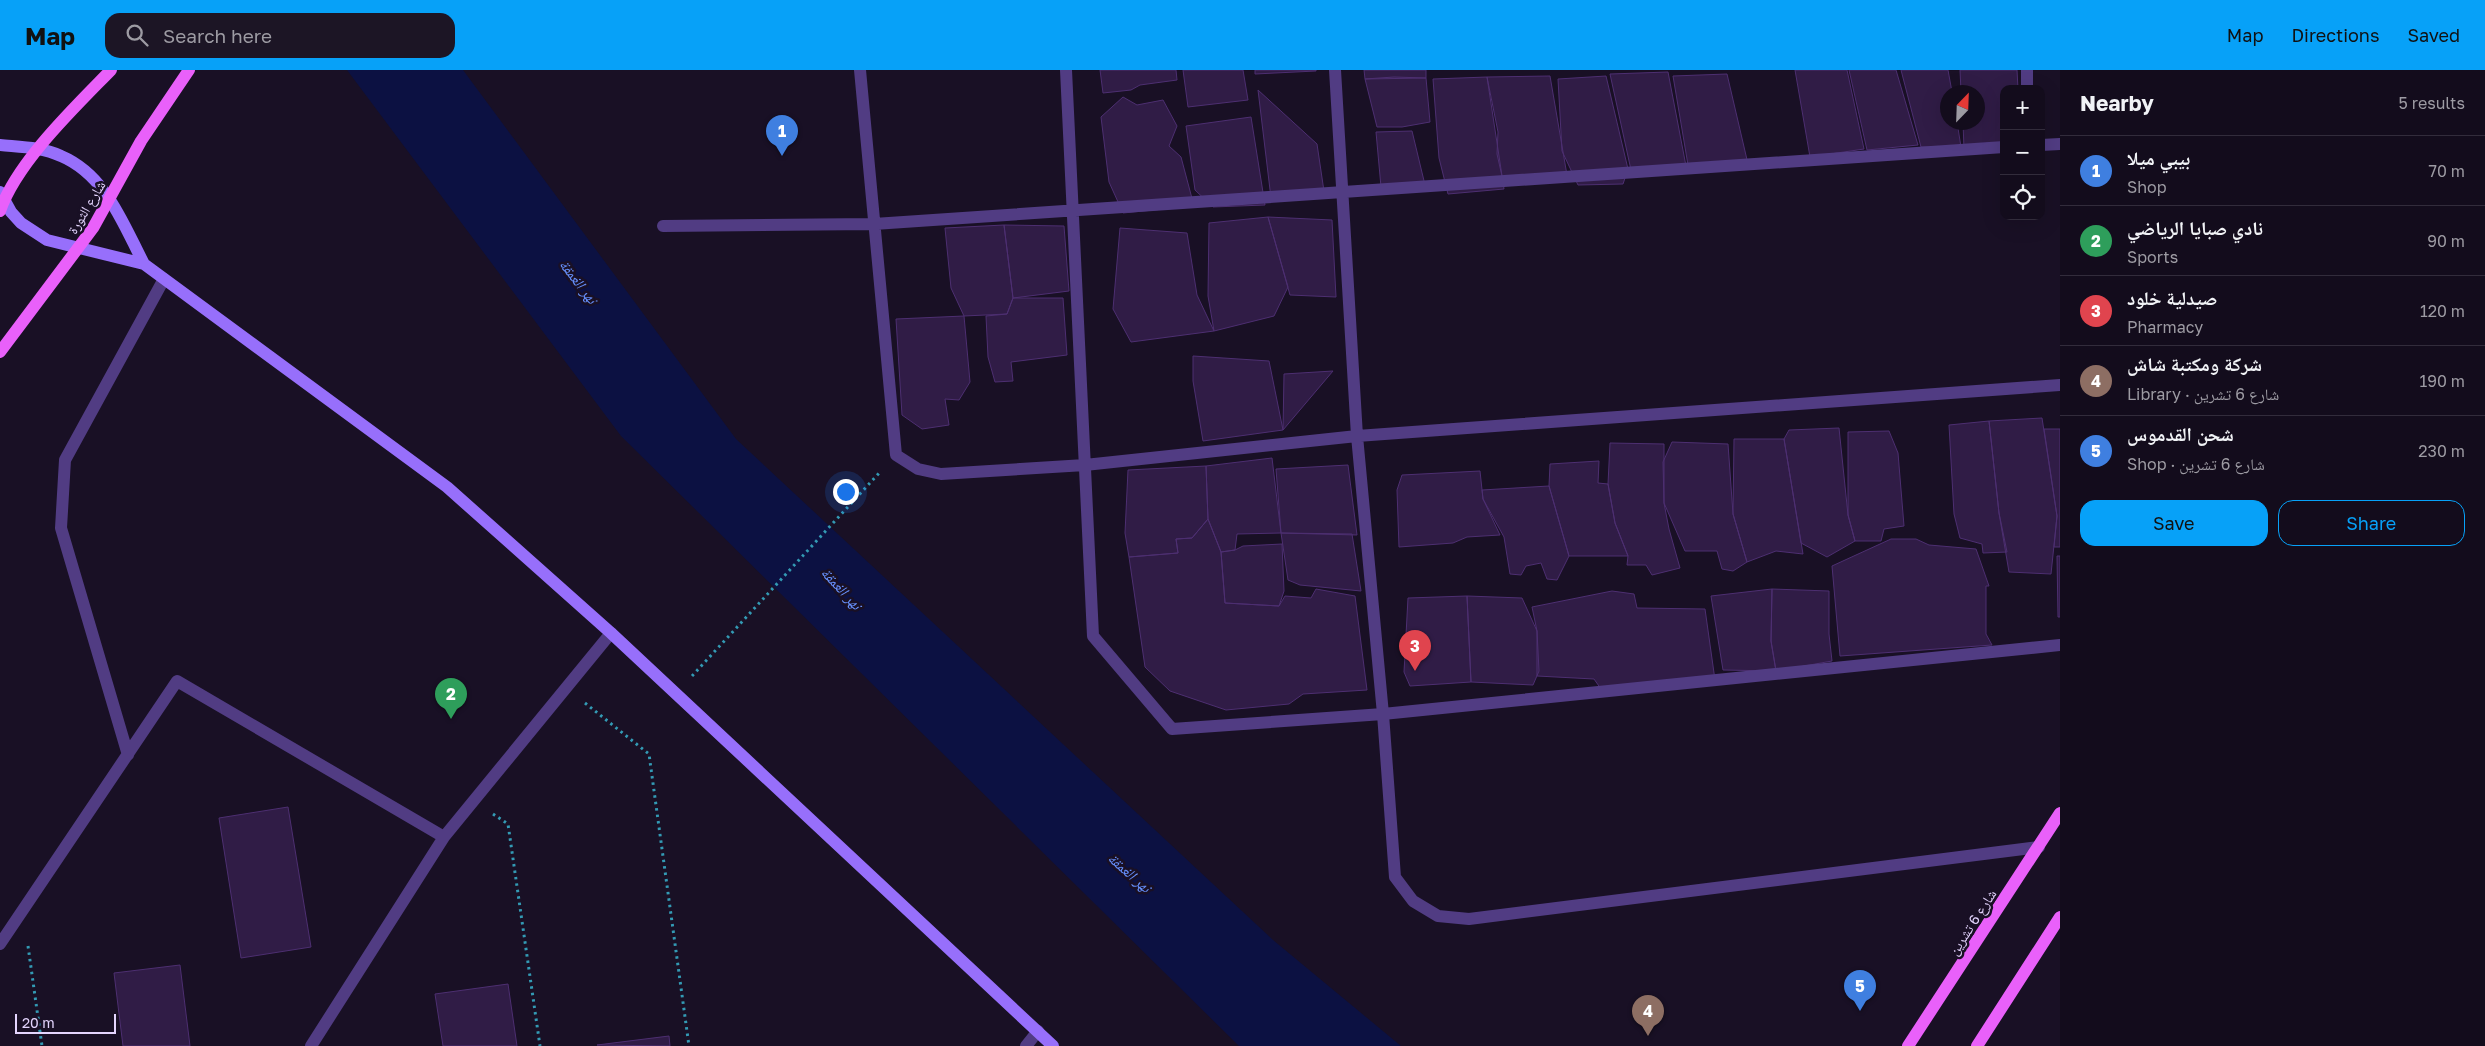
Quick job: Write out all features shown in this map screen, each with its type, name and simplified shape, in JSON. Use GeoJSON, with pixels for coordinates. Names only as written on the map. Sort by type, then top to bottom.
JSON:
{"type":"FeatureCollection","features":[{"type":"Feature","properties":{"kind":"main road"},"geometry":{"type":"LineString","coordinates":[[1,201],[17,175],[68,114],[112,70]]}},
{"type":"Feature","properties":{"kind":"main road","name":"شارع الثورة"},"geometry":{"type":"LineString","coordinates":[[0,352],[78,249],[110,199],[141,141],[189,70]]}},
{"type":"Feature","properties":{"kind":"main road","name":"شارع 6 تشرين"},"geometry":{"type":"LineString","coordinates":[[1908,1046],[2060,814]]}},
{"type":"Feature","properties":{"kind":"main road"},"geometry":{"type":"LineString","coordinates":[[1977,1046],[2060,917]]}},
{"type":"Feature","properties":{"kind":"street"},"geometry":{"type":"LineString","coordinates":[[860,70],[896,454],[918,469],[941,474],[1085,465],[1357,436],[2060,385]]}},
{"type":"Feature","properties":{"kind":"street"},"geometry":{"type":"LineString","coordinates":[[1066,70],[1093,636],[1172,729],[1383,714],[2060,645]]}},
{"type":"Feature","properties":{"kind":"street"},"geometry":{"type":"LineString","coordinates":[[1335,70],[1344,192],[1357,436],[1383,714],[1395,877],[1413,901],[1438,916],[1469,919],[2039,847]]}},
{"type":"Feature","properties":{"kind":"street"},"geometry":{"type":"LineString","coordinates":[[2027,70],[2027,85]]}},
{"type":"Feature","properties":{"kind":"street"},"geometry":{"type":"LineString","coordinates":[[2045,144],[2060,144]]}},
{"type":"Feature","properties":{"kind":"street"},"geometry":{"type":"LineString","coordinates":[[0,145],[39,149],[60,155],[79,166],[96,180],[110,199],[144,264]]}},
{"type":"Feature","properties":{"kind":"street"},"geometry":{"type":"LineString","coordinates":[[663,226],[874,224],[2000,147]]}},
{"type":"Feature","properties":{"kind":"street"},"geometry":{"type":"LineString","coordinates":[[1,201],[33,232],[47,240],[144,264],[447,487],[611,633],[1053,1046]]}},
{"type":"Feature","properties":{"kind":"street"},"geometry":{"type":"LineString","coordinates":[[128,755],[61,528],[64,460],[164,279]]}},
{"type":"Feature","properties":{"kind":"street"},"geometry":{"type":"LineString","coordinates":[[311,1046],[444,837],[611,633]]}},
{"type":"Feature","properties":{"kind":"street"},"geometry":{"type":"LineString","coordinates":[[0,944],[177,681],[444,837]]}},
{"type":"Feature","properties":{"kind":"street"},"geometry":{"type":"LineString","coordinates":[[1026,1046],[1038,1031]]}},
{"type":"Feature","properties":{"kind":"path"},"geometry":{"type":"LineString","coordinates":[[677,694],[896,454]]}},
{"type":"Feature","properties":{"kind":"path"},"geometry":{"type":"LineString","coordinates":[[566,688],[649,754],[689,1046]]}},
{"type":"Feature","properties":{"kind":"path"},"geometry":{"type":"LineString","coordinates":[[474,800],[508,824],[540,1046]]}},
{"type":"Feature","properties":{"kind":"path"},"geometry":{"type":"LineString","coordinates":[[23,910],[42,1046]]}},
{"type":"Feature","properties":{"kind":"water","name":"نهر الغمقة"},"geometry":{"type":"Polygon","coordinates":[[[347,70],[463,70],[736,439],[1273,940],[1401,1046],[1239,1046],[621,436],[347,70]]]}},
{"type":"Feature","properties":{"kind":"building"},"geometry":{"type":"Polygon","coordinates":[[[1100,70],[1176,70],[1177,80],[1140,85],[1131,90],[1103,93],[1100,70]]]}},
{"type":"Feature","properties":{"kind":"building"},"geometry":{"type":"Polygon","coordinates":[[[1183,70],[1243,70],[1248,100],[1188,107],[1183,70]]]}},
{"type":"Feature","properties":{"kind":"building"},"geometry":{"type":"Polygon","coordinates":[[[1255,70],[1316,70],[1316,71],[1255,74],[1255,70]]]}},
{"type":"Feature","properties":{"kind":"building"},"geometry":{"type":"Polygon","coordinates":[[[1364,70],[1426,70],[1426,78],[1365,79],[1364,70]]]}},
{"type":"Feature","properties":{"kind":"building"},"geometry":{"type":"Polygon","coordinates":[[[1795,70],[1847,70],[1864,149],[1810,157],[1795,70]]]}},
{"type":"Feature","properties":{"kind":"building"},"geometry":{"type":"Polygon","coordinates":[[[1849,70],[1896,70],[1918,145],[1867,150],[1849,70]]]}},
{"type":"Feature","properties":{"kind":"building"},"geometry":{"type":"Polygon","coordinates":[[[1901,70],[1948,70],[1951,85],[1940,85],[1940,130],[1958,130],[1961,147],[1921,147],[1901,70]]]}},
{"type":"Feature","properties":{"kind":"building"},"geometry":{"type":"Polygon","coordinates":[[[1960,70],[2017,70],[2018,85],[2000,85],[2000,146],[1964,149],[1963,130],[1985,130],[1985,85],[1961,85],[1960,70]]]}},
{"type":"Feature","properties":{"kind":"building"},"geometry":{"type":"Polygon","coordinates":[[[1668,72],[1686,166],[1631,170],[1610,74],[1668,72]]]}},
{"type":"Feature","properties":{"kind":"building"},"geometry":{"type":"Polygon","coordinates":[[[1727,74],[1748,164],[1688,165],[1673,76],[1727,74]]]}},
{"type":"Feature","properties":{"kind":"building"},"geometry":{"type":"Polygon","coordinates":[[[1550,76],[1568,181],[1504,185],[1497,154],[1498,132],[1487,77],[1550,76]]]}},
{"type":"Feature","properties":{"kind":"building"},"geometry":{"type":"Polygon","coordinates":[[[1606,76],[1628,169],[1623,184],[1578,185],[1562,151],[1558,79],[1606,76]]]}},
{"type":"Feature","properties":{"kind":"building"},"geometry":{"type":"Polygon","coordinates":[[[1394,77],[1426,78],[1430,122],[1402,127],[1377,127],[1365,79],[1394,77]]]}},
{"type":"Feature","properties":{"kind":"building"},"geometry":{"type":"Polygon","coordinates":[[[1487,77],[1504,189],[1448,194],[1439,158],[1433,79],[1487,77]]]}},
{"type":"Feature","properties":{"kind":"building"},"geometry":{"type":"Polygon","coordinates":[[[1258,90],[1317,144],[1325,198],[1271,198],[1258,90]]]}},
{"type":"Feature","properties":{"kind":"building"},"geometry":{"type":"Polygon","coordinates":[[[1123,97],[1137,105],[1163,100],[1177,126],[1169,146],[1181,157],[1194,206],[1123,213],[1109,182],[1101,117],[1123,97]]]}},
{"type":"Feature","properties":{"kind":"building"},"geometry":{"type":"Polygon","coordinates":[[[1251,117],[1265,205],[1213,207],[1195,190],[1186,126],[1251,117]]]}},
{"type":"Feature","properties":{"kind":"building"},"geometry":{"type":"Polygon","coordinates":[[[1412,131],[1425,185],[1381,187],[1376,132],[1412,131]]]}},
{"type":"Feature","properties":{"kind":"building"},"geometry":{"type":"Polygon","coordinates":[[[1268,217],[1332,220],[1336,297],[1290,295],[1268,217]]]}},
{"type":"Feature","properties":{"kind":"building"},"geometry":{"type":"Polygon","coordinates":[[[1268,217],[1288,287],[1274,316],[1214,331],[1208,296],[1209,223],[1268,217]]]}},
{"type":"Feature","properties":{"kind":"building"},"geometry":{"type":"Polygon","coordinates":[[[1004,225],[1013,298],[1007,314],[964,316],[951,288],[945,228],[1004,225]]]}},
{"type":"Feature","properties":{"kind":"building"},"geometry":{"type":"Polygon","coordinates":[[[1004,225],[1064,226],[1069,291],[1013,298],[1004,225]]]}},
{"type":"Feature","properties":{"kind":"building"},"geometry":{"type":"Polygon","coordinates":[[[1120,228],[1187,233],[1197,295],[1214,331],[1131,342],[1113,309],[1120,228]]]}},
{"type":"Feature","properties":{"kind":"building"},"geometry":{"type":"Polygon","coordinates":[[[1013,298],[1063,298],[1067,355],[1011,362],[1013,381],[995,382],[988,357],[986,316],[1007,314],[1013,298]]]}},
{"type":"Feature","properties":{"kind":"building"},"geometry":{"type":"Polygon","coordinates":[[[964,316],[970,382],[959,400],[945,399],[949,425],[922,429],[902,415],[896,319],[964,316]]]}},
{"type":"Feature","properties":{"kind":"building"},"geometry":{"type":"Polygon","coordinates":[[[1193,356],[1269,361],[1283,430],[1203,441],[1193,381],[1193,356]]]}},
{"type":"Feature","properties":{"kind":"building"},"geometry":{"type":"Polygon","coordinates":[[[1333,371],[1283,430],[1284,374],[1333,371]]]}},
{"type":"Feature","properties":{"kind":"building"},"geometry":{"type":"Polygon","coordinates":[[[2042,418],[2057,516],[2051,574],[2009,572],[1999,513],[1989,421],[2042,418]]]}},
{"type":"Feature","properties":{"kind":"building"},"geometry":{"type":"Polygon","coordinates":[[[1989,421],[1999,513],[2007,552],[1983,553],[1982,544],[1960,538],[1954,514],[1949,425],[1989,421]]]}},
{"type":"Feature","properties":{"kind":"building"},"geometry":{"type":"Polygon","coordinates":[[[1839,428],[1848,515],[1855,541],[1827,557],[1801,543],[1784,439],[1789,430],[1839,428]]]}},
{"type":"Feature","properties":{"kind":"building"},"geometry":{"type":"Polygon","coordinates":[[[2044,429],[2060,429],[2060,547],[2054,547],[2057,516],[2044,429]]]}},
{"type":"Feature","properties":{"kind":"building"},"geometry":{"type":"Polygon","coordinates":[[[1889,431],[1898,453],[1904,526],[1884,529],[1881,541],[1855,541],[1848,515],[1848,432],[1889,431]]]}},
{"type":"Feature","properties":{"kind":"building"},"geometry":{"type":"Polygon","coordinates":[[[1734,439],[1784,439],[1803,554],[1776,551],[1747,562],[1733,514],[1734,439]]]}},
{"type":"Feature","properties":{"kind":"building"},"geometry":{"type":"Polygon","coordinates":[[[1672,442],[1728,444],[1733,514],[1747,562],[1733,571],[1722,569],[1717,551],[1685,551],[1664,503],[1663,462],[1672,442]]]}},
{"type":"Feature","properties":{"kind":"building"},"geometry":{"type":"Polygon","coordinates":[[[1610,443],[1664,444],[1664,503],[1680,568],[1652,575],[1646,565],[1627,565],[1628,556],[1615,523],[1608,484],[1610,443]]]}},
{"type":"Feature","properties":{"kind":"building"},"geometry":{"type":"Polygon","coordinates":[[[1272,458],[1281,533],[1237,534],[1235,550],[1221,552],[1208,519],[1206,466],[1272,458]]]}},
{"type":"Feature","properties":{"kind":"building"},"geometry":{"type":"Polygon","coordinates":[[[1599,461],[1598,483],[1608,484],[1615,523],[1628,556],[1569,556],[1549,486],[1550,464],[1599,461]]]}},
{"type":"Feature","properties":{"kind":"building"},"geometry":{"type":"Polygon","coordinates":[[[1348,465],[1357,535],[1281,533],[1276,469],[1348,465]]]}},
{"type":"Feature","properties":{"kind":"building"},"geometry":{"type":"Polygon","coordinates":[[[1206,466],[1208,519],[1192,538],[1176,539],[1178,553],[1129,557],[1125,533],[1128,470],[1206,466]]]}},
{"type":"Feature","properties":{"kind":"building"},"geometry":{"type":"Polygon","coordinates":[[[1480,471],[1483,499],[1500,535],[1467,537],[1453,543],[1399,547],[1397,490],[1402,475],[1480,471]]]}},
{"type":"Feature","properties":{"kind":"building"},"geometry":{"type":"Polygon","coordinates":[[[1549,486],[1569,556],[1557,580],[1547,579],[1541,563],[1526,566],[1521,575],[1510,574],[1504,537],[1483,499],[1482,490],[1549,486]]]}},
{"type":"Feature","properties":{"kind":"building"},"geometry":{"type":"Polygon","coordinates":[[[1208,519],[1221,552],[1225,603],[1279,606],[1285,596],[1311,598],[1316,589],[1355,596],[1367,690],[1303,694],[1289,704],[1226,710],[1170,691],[1145,667],[1129,557],[1178,553],[1176,539],[1192,538],[1208,519]]]}},
{"type":"Feature","properties":{"kind":"building"},"geometry":{"type":"Polygon","coordinates":[[[1281,533],[1352,534],[1361,591],[1300,585],[1288,580],[1281,533]]]}},
{"type":"Feature","properties":{"kind":"building"},"geometry":{"type":"Polygon","coordinates":[[[1891,539],[1916,539],[1929,545],[1976,549],[1989,586],[1986,586],[1986,634],[1992,645],[1840,656],[1832,566],[1891,539]]]}},
{"type":"Feature","properties":{"kind":"building"},"geometry":{"type":"Polygon","coordinates":[[[1282,544],[1284,591],[1279,606],[1225,603],[1221,552],[1235,550],[1243,546],[1282,544]]]}},
{"type":"Feature","properties":{"kind":"building"},"geometry":{"type":"Polygon","coordinates":[[[2057,556],[2060,556],[2060,617],[2058,617],[2057,556]]]}},
{"type":"Feature","properties":{"kind":"building"},"geometry":{"type":"Polygon","coordinates":[[[1772,589],[1829,591],[1829,634],[1832,661],[1776,671],[1771,641],[1772,589]]]}},
{"type":"Feature","properties":{"kind":"building"},"geometry":{"type":"Polygon","coordinates":[[[1772,589],[1771,641],[1776,671],[1723,670],[1711,596],[1772,589]]]}},
{"type":"Feature","properties":{"kind":"building"},"geometry":{"type":"Polygon","coordinates":[[[1612,591],[1634,594],[1637,608],[1705,609],[1715,680],[1601,689],[1594,679],[1537,676],[1537,631],[1532,607],[1612,591]]]}},
{"type":"Feature","properties":{"kind":"building"},"geometry":{"type":"Polygon","coordinates":[[[1467,596],[1471,682],[1410,686],[1404,672],[1408,598],[1467,596]]]}},
{"type":"Feature","properties":{"kind":"building"},"geometry":{"type":"Polygon","coordinates":[[[1467,596],[1522,598],[1537,631],[1539,671],[1533,685],[1471,682],[1467,596]]]}},
{"type":"Feature","properties":{"kind":"building"},"geometry":{"type":"Polygon","coordinates":[[[288,807],[311,947],[241,958],[219,818],[288,807]]]}},
{"type":"Feature","properties":{"kind":"building"},"geometry":{"type":"Polygon","coordinates":[[[180,965],[190,1046],[123,1046],[114,973],[180,965]]]}},
{"type":"Feature","properties":{"kind":"building"},"geometry":{"type":"Polygon","coordinates":[[[508,984],[517,1046],[443,1046],[435,994],[508,984]]]}},
{"type":"Feature","properties":{"kind":"building"},"geometry":{"type":"Polygon","coordinates":[[[669,1036],[670,1046],[597,1045],[669,1036]]]}},
{"type":"Feature","properties":{"kind":"place","name":"بيبي ميلا"},"geometry":{"type":"Point","coordinates":[782,156]}},
{"type":"Feature","properties":{"kind":"place","name":"صيدلية خلود"},"geometry":{"type":"Point","coordinates":[1415,671]}},
{"type":"Feature","properties":{"kind":"place","name":"نادي صبايا الرياضي"},"geometry":{"type":"Point","coordinates":[451,719]}},
{"type":"Feature","properties":{"kind":"place","name":"شحن القدموس"},"geometry":{"type":"Point","coordinates":[1860,1011]}},
{"type":"Feature","properties":{"kind":"place","name":"شركة ومكتبة شاش"},"geometry":{"type":"Point","coordinates":[1648,1036]}}]}
